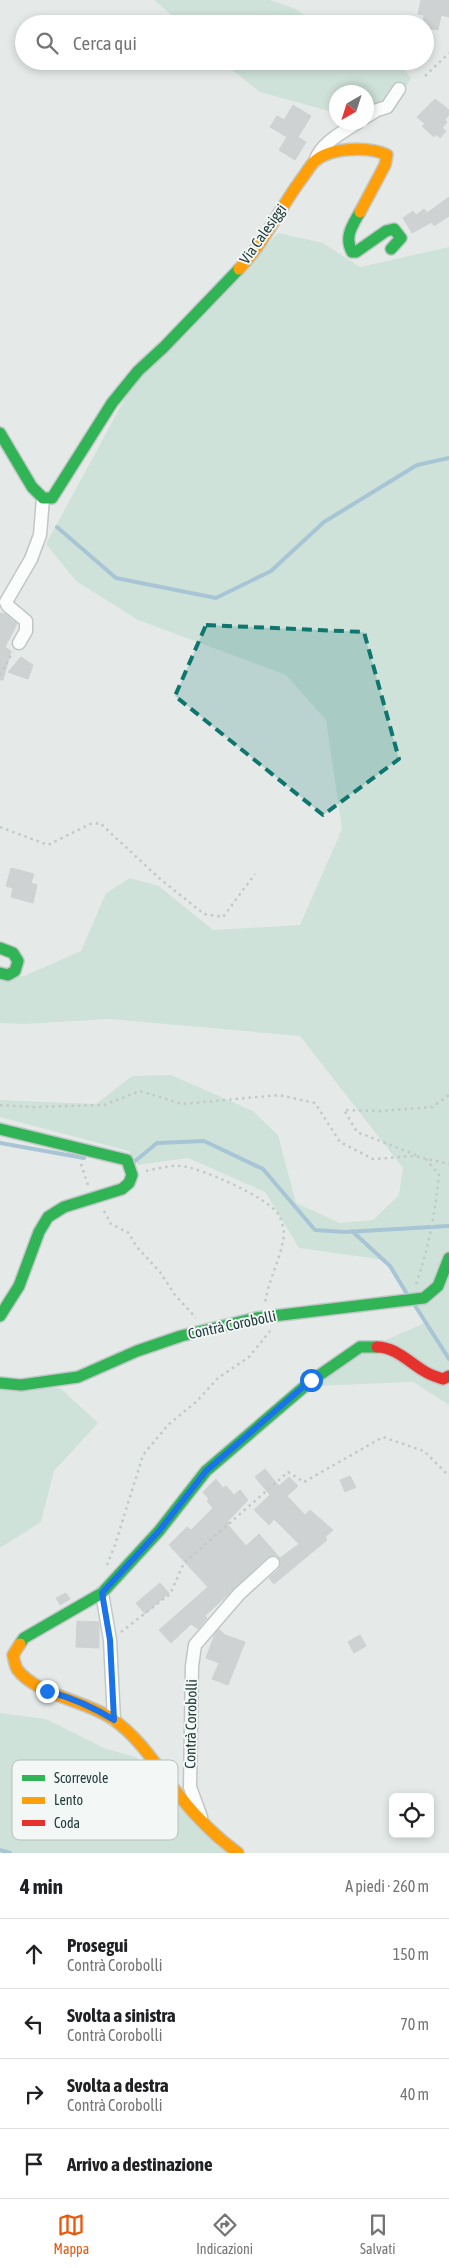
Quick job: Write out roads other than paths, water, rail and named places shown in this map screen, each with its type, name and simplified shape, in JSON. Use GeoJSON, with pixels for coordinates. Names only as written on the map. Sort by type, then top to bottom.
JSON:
{"type":"FeatureCollection","features":[{"type":"Feature","properties":{"kind":"street"},"geometry":{"type":"LineString","coordinates":[[374,112],[388,107],[399,90]]}},
{"type":"Feature","properties":{"kind":"street"},"geometry":{"type":"LineString","coordinates":[[315,161],[318,153],[329,141],[346,130]]}},
{"type":"Feature","properties":{"kind":"street"},"geometry":{"type":"LineString","coordinates":[[315,161],[358,148],[377,150],[387,155],[384,165],[349,232],[347,243],[352,252],[356,252],[386,230],[394,229],[401,238],[391,249]]}},
{"type":"Feature","properties":{"kind":"street","name":"Via Calesiggi"},"geometry":{"type":"LineString","coordinates":[[42,498],[52,498],[112,403],[138,371],[234,275],[254,252],[290,194],[315,161]]}},
{"type":"Feature","properties":{"kind":"street"},"geometry":{"type":"LineString","coordinates":[[0,433],[32,487],[42,498],[40,535],[31,559],[6,602],[8,606],[26,621],[26,631],[19,643]]}},
{"type":"Feature","properties":{"kind":"street"},"geometry":{"type":"LineString","coordinates":[[0,948],[13,953],[18,961],[15,971],[8,975],[0,973]]}},
{"type":"Feature","properties":{"kind":"street"},"geometry":{"type":"LineString","coordinates":[[0,1129],[127,1160],[132,1174],[128,1185],[116,1194],[77,1202],[54,1212],[41,1226],[24,1277],[0,1316]]}},
{"type":"Feature","properties":{"kind":"street","name":"Contrà Corobolli"},"geometry":{"type":"LineString","coordinates":[[0,1383],[21,1385],[78,1377],[137,1351],[204,1329],[287,1314],[424,1298],[438,1286],[449,1258]]}},
{"type":"Feature","properties":{"kind":"street","name":"Contrà Corobolli"},"geometry":{"type":"LineString","coordinates":[[151,1760],[114,1720],[94,1707],[47,1691],[17,1669],[13,1655],[24,1638],[102,1593],[159,1531],[206,1471],[311,1380],[360,1346],[384,1347],[406,1358],[437,1378],[443,1379],[449,1376]]}},
{"type":"Feature","properties":{"kind":"street","name":"Contrà Corobolli"},"geometry":{"type":"LineString","coordinates":[[204,1824],[190,1787],[194,1645],[239,1594],[273,1563]]}},
{"type":"Feature","properties":{"kind":"street"},"geometry":{"type":"LineString","coordinates":[[102,1593],[110,1640],[114,1720]]}},
{"type":"Feature","properties":{"kind":"street","name":"Contrà Corobolli"},"geometry":{"type":"LineString","coordinates":[[178,1793],[204,1824],[238,1853]]}},
{"type":"Feature","properties":{"kind":"waterway"},"geometry":{"type":"LineString","coordinates":[[57,527],[116,578],[216,598],[271,571],[324,522],[417,465],[449,458]]}},
{"type":"Feature","properties":{"kind":"waterway"},"geometry":{"type":"LineString","coordinates":[[134,1162],[157,1143],[204,1141],[263,1169],[315,1230],[345,1232],[449,1226]]}},
{"type":"Feature","properties":{"kind":"waterway"},"geometry":{"type":"LineString","coordinates":[[0,1143],[84,1158]]}},
{"type":"Feature","properties":{"kind":"waterway"},"geometry":{"type":"LineString","coordinates":[[352,1231],[390,1266],[407,1294]]}},
{"type":"Feature","properties":{"kind":"waterway"},"geometry":{"type":"LineString","coordinates":[[414,1304],[449,1359]]}},
{"type":"Feature","properties":{"kind":"waterway"},"geometry":{"type":"LineString","coordinates":[[0,1850],[10,1853]]}}]}
